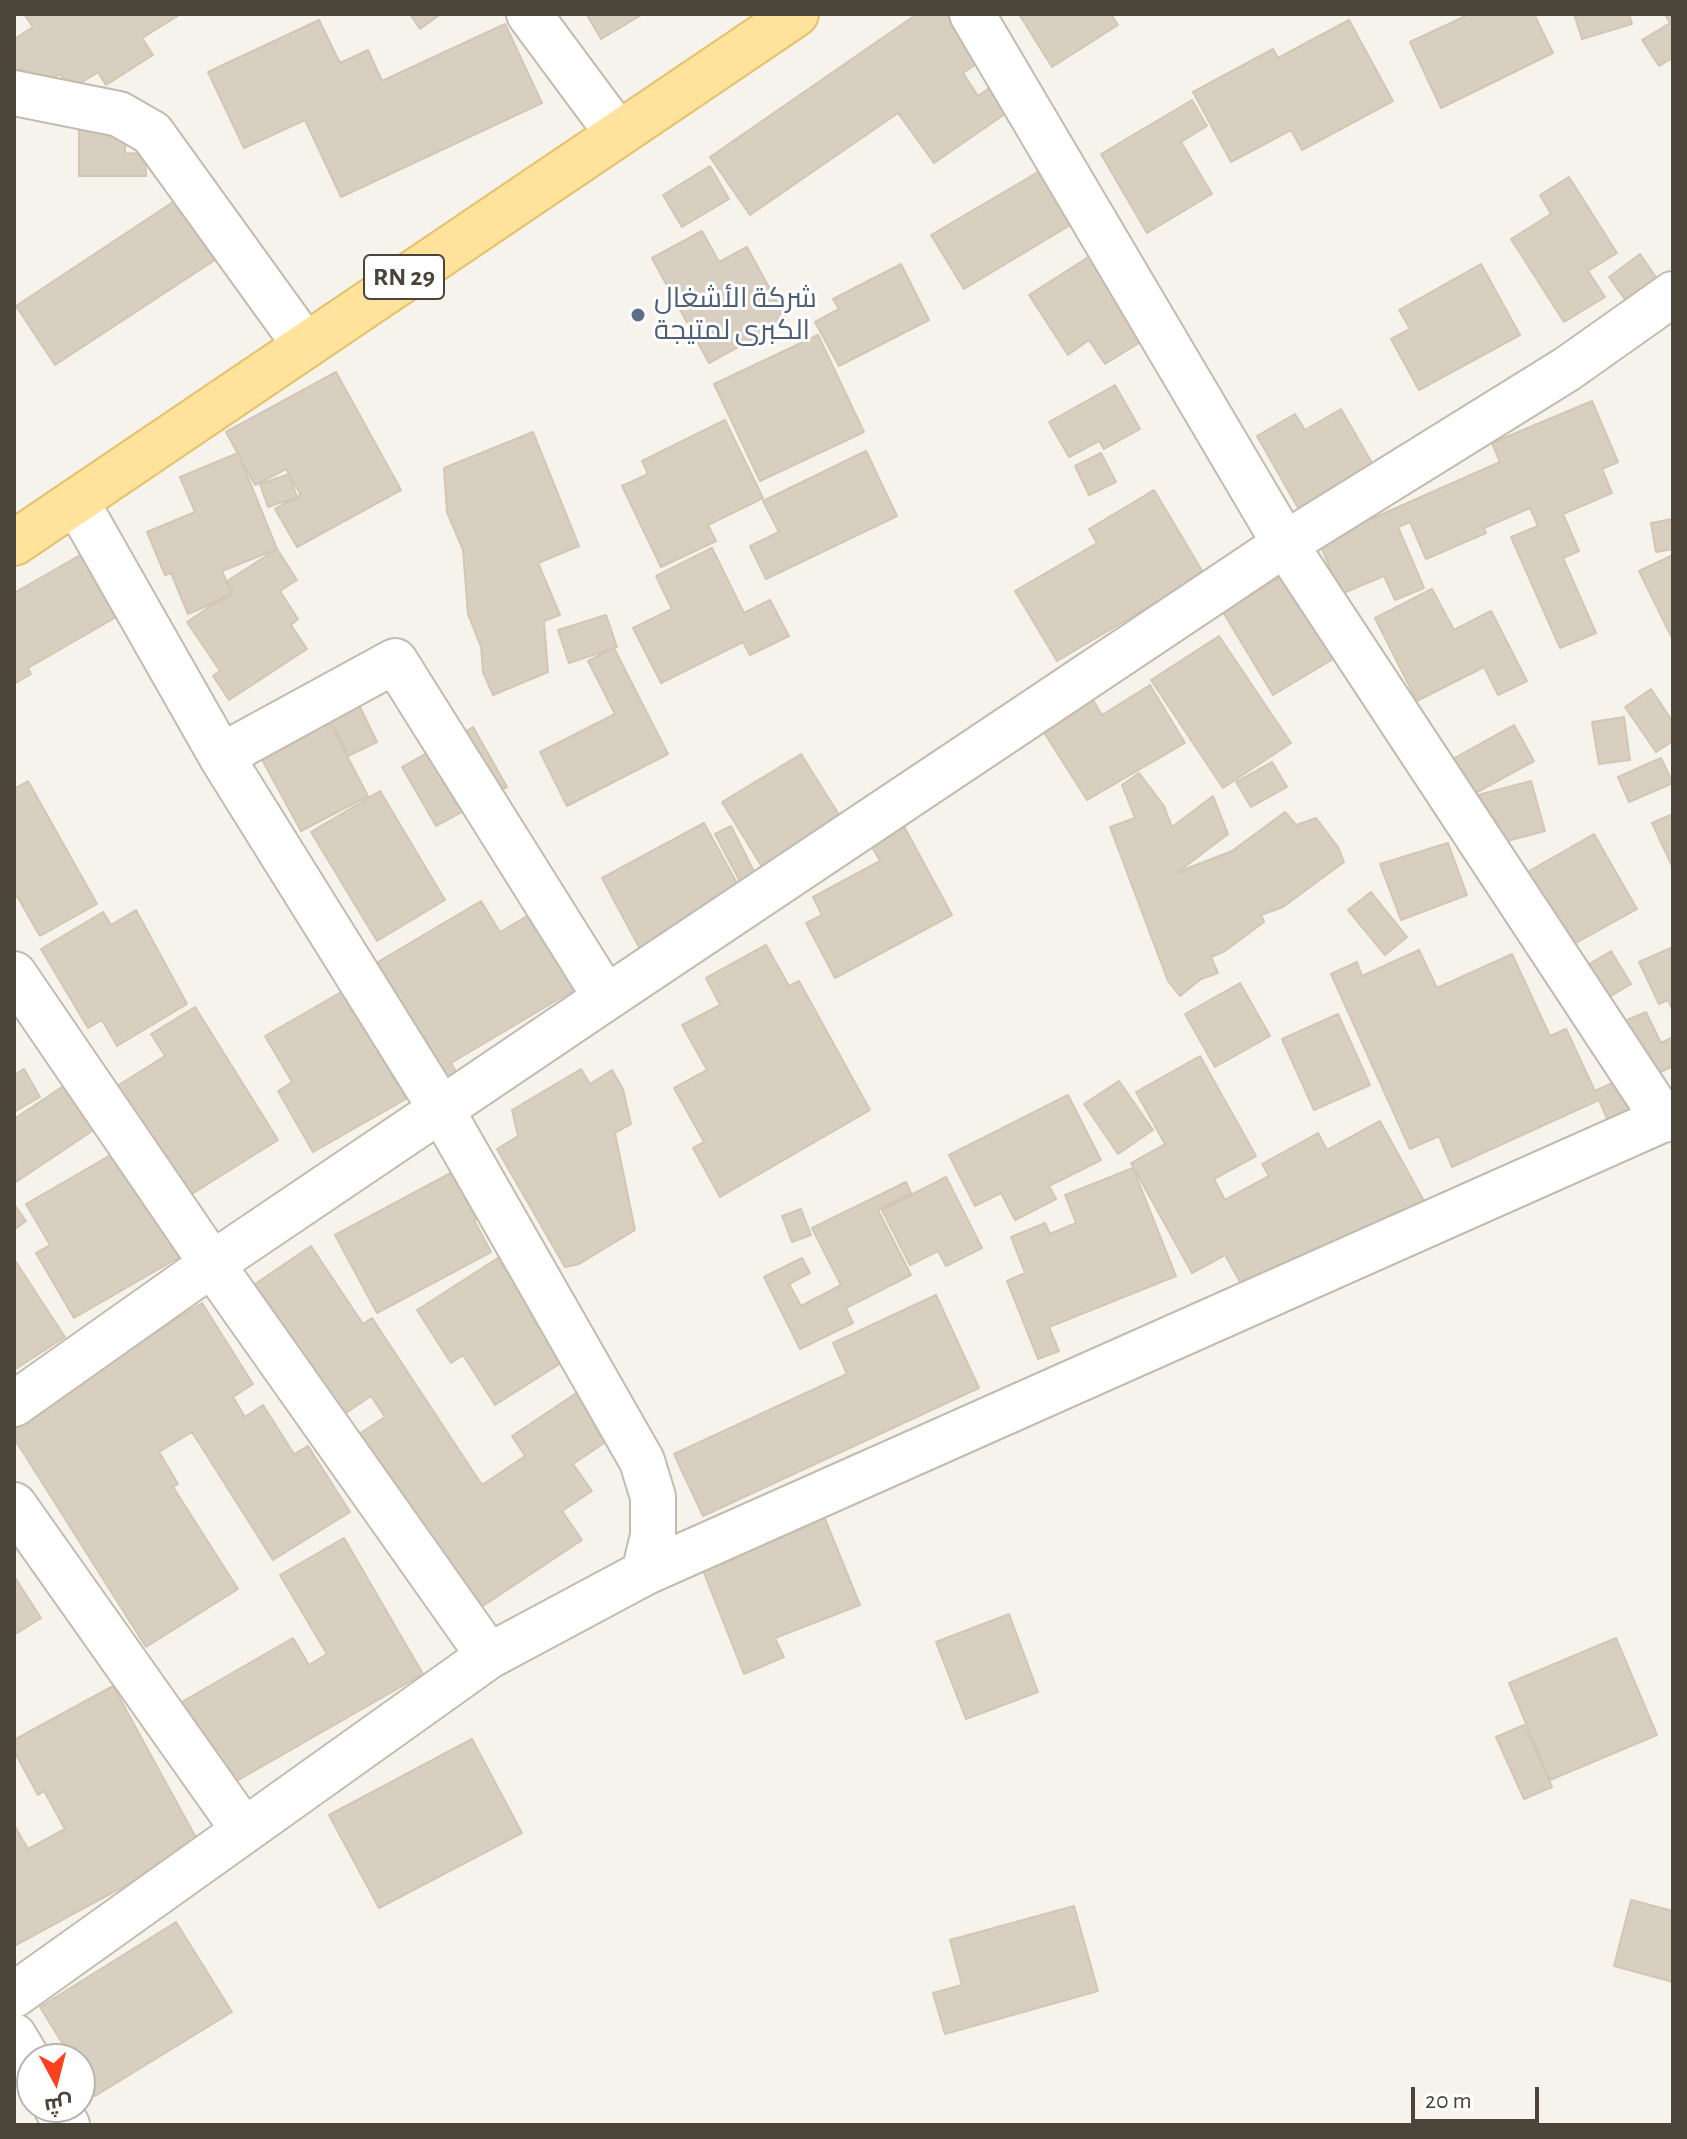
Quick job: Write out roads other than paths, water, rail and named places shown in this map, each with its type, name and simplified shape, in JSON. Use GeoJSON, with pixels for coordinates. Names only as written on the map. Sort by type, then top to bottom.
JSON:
{"type":"FeatureCollection","features":[{"type":"Feature","properties":{"kind":"main road","name":"RN 29"},"geometry":{"type":"LineString","coordinates":[[14,543],[796,14]]}},
{"type":"Feature","properties":{"kind":"street"},"geometry":{"type":"LineString","coordinates":[[529,14],[618,134]]}},
{"type":"Feature","properties":{"kind":"street"},"geometry":{"type":"LineString","coordinates":[[14,1995],[489,1656],[644,1573],[1669,1118],[1285,544],[972,14]]}},
{"type":"Feature","properties":{"kind":"street"},"geometry":{"type":"LineString","coordinates":[[14,93],[119,114],[152,133],[305,345]]}},
{"type":"Feature","properties":{"kind":"street"},"geometry":{"type":"LineString","coordinates":[[14,1404],[212,1264],[606,998],[1285,544],[1567,369],[1673,294]]}},
{"type":"Feature","properties":{"kind":"street"},"geometry":{"type":"LineString","coordinates":[[76,501],[221,756],[441,1109],[642,1461],[653,1497],[653,1536],[644,1573]]}},
{"type":"Feature","properties":{"kind":"street"},"geometry":{"type":"LineString","coordinates":[[221,756],[395,661],[606,998]]}},
{"type":"Feature","properties":{"kind":"street"},"geometry":{"type":"LineString","coordinates":[[14,974],[212,1264],[489,1656]]}},
{"type":"Feature","properties":{"kind":"street"},"geometry":{"type":"LineString","coordinates":[[14,1505],[243,1829]]}},
{"type":"Feature","properties":{"kind":"place","name":"شركة الأشغال الكبرى لمتيجة"},"geometry":{"type":"Point","coordinates":[638,315]}}]}
